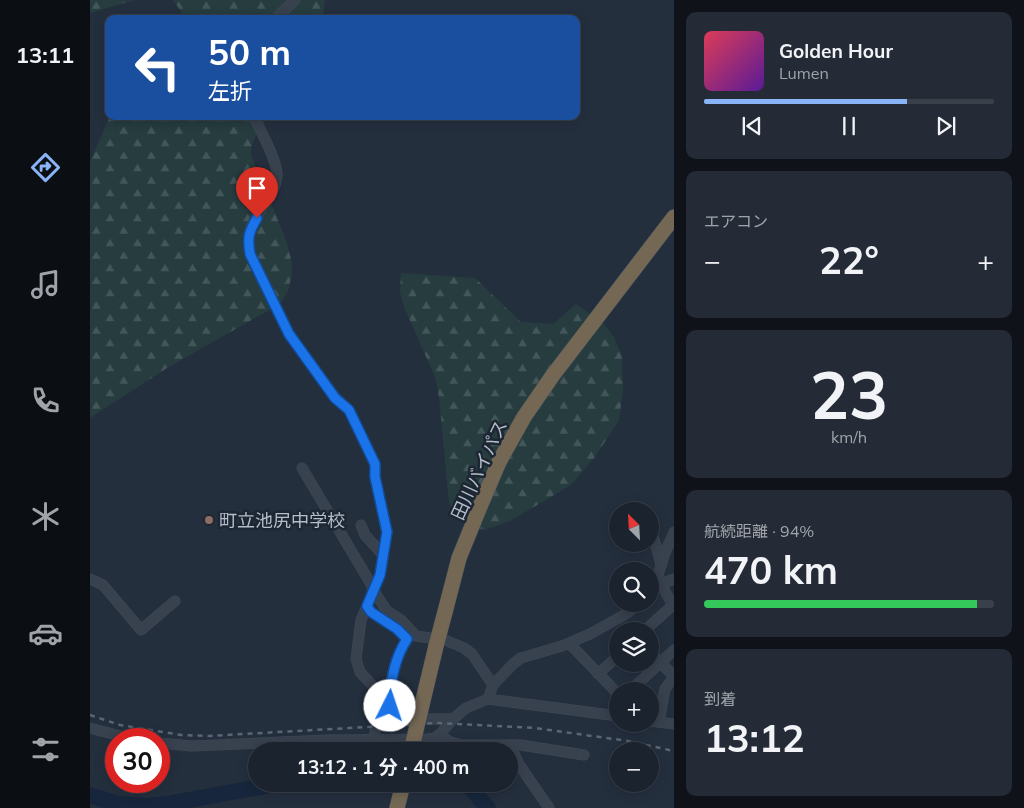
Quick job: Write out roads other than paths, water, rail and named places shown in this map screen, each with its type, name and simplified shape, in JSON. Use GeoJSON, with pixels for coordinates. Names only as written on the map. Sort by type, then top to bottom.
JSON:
{"type":"FeatureCollection","features":[{"type":"Feature","properties":{"kind":"highway","name":"田川バイパス"},"geometry":{"type":"LineString","coordinates":[[413,742],[459,558],[499,462],[524,417],[553,375],[674,217]]}},
{"type":"Feature","properties":{"kind":"street"},"geometry":{"type":"LineString","coordinates":[[279,15],[295,0]]}},
{"type":"Feature","properties":{"kind":"street"},"geometry":{"type":"LineString","coordinates":[[256,120],[276,164],[277,177],[273,189],[249,232],[250,254],[289,334],[335,398],[349,410],[375,464],[375,477],[387,532],[380,575],[360,620],[356,659],[360,672],[372,685],[377,694],[378,714],[374,740]]}},
{"type":"Feature","properties":{"kind":"street"},"geometry":{"type":"LineString","coordinates":[[302,468],[377,596],[387,611],[400,620],[409,635]]}},
{"type":"Feature","properties":{"kind":"street"},"geometry":{"type":"LineString","coordinates":[[361,525],[365,535],[383,555]]}},
{"type":"Feature","properties":{"kind":"street"},"geometry":{"type":"LineString","coordinates":[[654,622],[673,604],[659,581],[661,565],[674,532]]}},
{"type":"Feature","properties":{"kind":"street"},"geometry":{"type":"LineString","coordinates":[[657,552],[661,565]]}},
{"type":"Feature","properties":{"kind":"street"},"geometry":{"type":"LineString","coordinates":[[90,579],[104,584],[141,630],[175,601]]}},
{"type":"Feature","properties":{"kind":"street"},"geometry":{"type":"LineString","coordinates":[[659,581],[674,579]]}},
{"type":"Feature","properties":{"kind":"street"},"geometry":{"type":"LineString","coordinates":[[367,606],[371,612],[409,635],[445,640],[464,648],[472,654],[493,685]]}},
{"type":"Feature","properties":{"kind":"street"},"geometry":{"type":"LineString","coordinates":[[488,699],[493,685],[521,658],[569,643],[590,634],[629,612]]}},
{"type":"Feature","properties":{"kind":"street"},"geometry":{"type":"LineString","coordinates":[[394,714],[390,706],[390,689],[394,666],[409,635]]}},
{"type":"Feature","properties":{"kind":"street"},"geometry":{"type":"LineString","coordinates":[[569,643],[609,685]]}},
{"type":"Feature","properties":{"kind":"street"},"geometry":{"type":"LineString","coordinates":[[640,682],[674,650]]}},
{"type":"Feature","properties":{"kind":"street"},"geometry":{"type":"LineString","coordinates":[[659,706],[665,689],[673,678],[672,674],[660,663]]}},
{"type":"Feature","properties":{"kind":"street"},"geometry":{"type":"LineString","coordinates":[[598,674],[609,664]]}},
{"type":"Feature","properties":{"kind":"street"},"geometry":{"type":"LineString","coordinates":[[170,744],[192,746],[436,738],[466,708],[488,699],[609,715]]}},
{"type":"Feature","properties":{"kind":"street"},"geometry":{"type":"LineString","coordinates":[[378,714],[394,714],[405,719],[453,719]]}},
{"type":"Feature","properties":{"kind":"street"},"geometry":{"type":"LineString","coordinates":[[659,722],[674,724]]}},
{"type":"Feature","properties":{"kind":"street"},"geometry":{"type":"LineString","coordinates":[[90,728],[105,732]]}},
{"type":"Feature","properties":{"kind":"street"},"geometry":{"type":"LineString","coordinates":[[440,734],[450,742]]}},
{"type":"Feature","properties":{"kind":"street"},"geometry":{"type":"LineString","coordinates":[[518,745],[584,755]]}},
{"type":"Feature","properties":{"kind":"street"},"geometry":{"type":"LineString","coordinates":[[518,762],[549,808]]}},
{"type":"Feature","properties":{"kind":"waterway"},"geometry":{"type":"LineString","coordinates":[[90,795],[118,804],[146,806],[248,789]]}},
{"type":"Feature","properties":{"kind":"waterway"},"geometry":{"type":"LineString","coordinates":[[474,792],[488,808]]}},
{"type":"Feature","properties":{"kind":"railway"},"geometry":{"type":"LineString","coordinates":[[90,715],[120,725],[181,735],[208,736],[438,723],[535,728],[628,741],[674,751]]}},
{"type":"Feature","properties":{"kind":"place","name":"町立池尻中学校"},"geometry":{"type":"Point","coordinates":[209,520]}}]}
